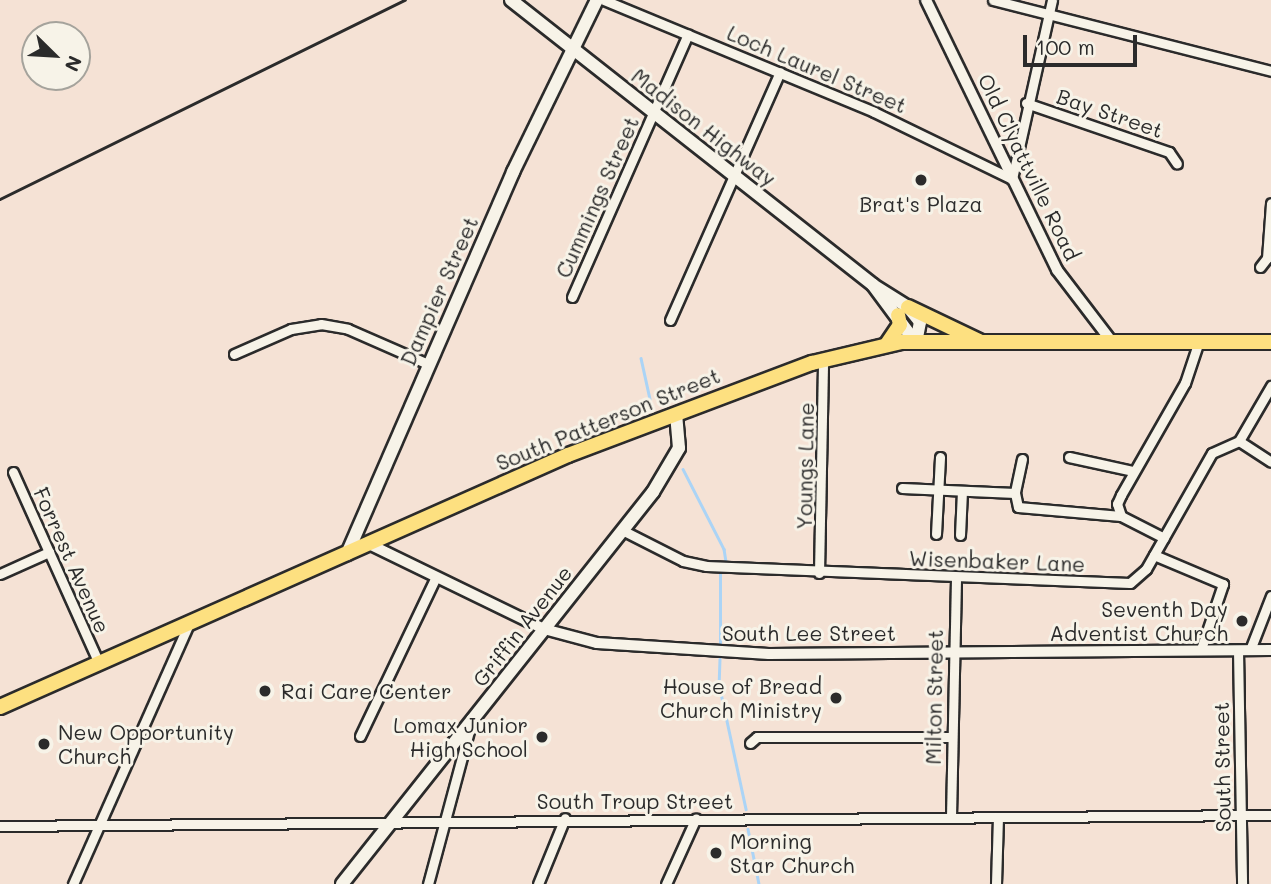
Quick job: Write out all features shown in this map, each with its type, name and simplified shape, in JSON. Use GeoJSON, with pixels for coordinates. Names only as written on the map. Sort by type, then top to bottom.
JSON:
{"type":"FeatureCollection","features":[{"type":"Feature","properties":{"kind":"main road","name":"Madison Highway"},"geometry":{"type":"LineString","coordinates":[[511,0],[903,311]]}},
{"type":"Feature","properties":{"kind":"main road","name":"Dampier Street"},"geometry":{"type":"LineString","coordinates":[[347,554],[428,364],[572,47],[597,0]]}},
{"type":"Feature","properties":{"kind":"main road"},"geometry":{"type":"LineString","coordinates":[[903,311],[919,322],[916,342]]}},
{"type":"Feature","properties":{"kind":"main road"},"geometry":{"type":"LineString","coordinates":[[903,311],[983,343]]}},
{"type":"Feature","properties":{"kind":"main road"},"geometry":{"type":"LineString","coordinates":[[887,344],[900,325],[903,311]]}},
{"type":"Feature","properties":{"kind":"main road","name":"South Patterson Street"},"geometry":{"type":"LineString","coordinates":[[0,707],[568,455],[822,360],[887,344],[916,342],[1271,342]]}},
{"type":"Feature","properties":{"kind":"main road","name":"Griffin Avenue"},"geometry":{"type":"LineString","coordinates":[[342,884],[622,530],[677,455],[676,414]]}},
{"type":"Feature","properties":{"kind":"street","name":"Loch Laurel Street"},"geometry":{"type":"LineString","coordinates":[[604,0],[899,123],[1012,180]]}},
{"type":"Feature","properties":{"kind":"street","name":"Old Clyattville Road"},"geometry":{"type":"LineString","coordinates":[[926,0],[1057,270],[1112,342]]}},
{"type":"Feature","properties":{"kind":"street"},"geometry":{"type":"LineString","coordinates":[[993,0],[1271,71]]}},
{"type":"Feature","properties":{"kind":"street"},"geometry":{"type":"LineString","coordinates":[[1012,180],[1026,103],[1052,0]]}},
{"type":"Feature","properties":{"kind":"street","name":"Cummings Street"},"geometry":{"type":"LineString","coordinates":[[572,297],[688,34]]}},
{"type":"Feature","properties":{"kind":"street"},"geometry":{"type":"LineString","coordinates":[[670,320],[780,72]]}},
{"type":"Feature","properties":{"kind":"street","name":"Bay Street"},"geometry":{"type":"LineString","coordinates":[[1026,103],[1169,152],[1177,164]]}},
{"type":"Feature","properties":{"kind":"street"},"geometry":{"type":"LineString","coordinates":[[1260,267],[1266,258],[1271,203]]}},
{"type":"Feature","properties":{"kind":"street"},"geometry":{"type":"LineString","coordinates":[[234,354],[292,328],[321,324],[348,329],[428,364]]}},
{"type":"Feature","properties":{"kind":"street"},"geometry":{"type":"LineString","coordinates":[[1121,516],[1117,504],[1133,471],[1185,383],[1199,341]]}},
{"type":"Feature","properties":{"kind":"street","name":"Youngs Lane"},"geometry":{"type":"LineString","coordinates":[[819,573],[822,360]]}},
{"type":"Feature","properties":{"kind":"street"},"geometry":{"type":"LineString","coordinates":[[1271,386],[1239,441],[1271,462]]}},
{"type":"Feature","properties":{"kind":"street","name":"Wisenbaker Lane"},"geometry":{"type":"LineString","coordinates":[[622,530],[689,563],[819,573],[1124,583],[1141,575],[1212,453],[1239,441]]}},
{"type":"Feature","properties":{"kind":"street"},"geometry":{"type":"LineString","coordinates":[[936,534],[940,457]]}},
{"type":"Feature","properties":{"kind":"street"},"geometry":{"type":"LineString","coordinates":[[1069,457],[1133,471]]}},
{"type":"Feature","properties":{"kind":"street"},"geometry":{"type":"LineString","coordinates":[[1022,459],[1016,493],[1018,507],[1025,511],[1121,516],[1164,538]]}},
{"type":"Feature","properties":{"kind":"street","name":"Forrest Avenue"},"geometry":{"type":"LineString","coordinates":[[13,472],[99,663]]}},
{"type":"Feature","properties":{"kind":"street"},"geometry":{"type":"LineString","coordinates":[[902,488],[1016,493]]}},
{"type":"Feature","properties":{"kind":"street"},"geometry":{"type":"LineString","coordinates":[[960,535],[962,491]]}},
{"type":"Feature","properties":{"kind":"street","name":"South Lee Street"},"geometry":{"type":"LineString","coordinates":[[369,544],[435,579],[544,629],[597,643],[721,653],[1271,650]]}},
{"type":"Feature","properties":{"kind":"street"},"geometry":{"type":"LineString","coordinates":[[0,574],[49,552]]}},
{"type":"Feature","properties":{"kind":"street"},"geometry":{"type":"LineString","coordinates":[[1154,555],[1223,584],[1201,649]]}},
{"type":"Feature","properties":{"kind":"street","name":"Milton Street"},"geometry":{"type":"LineString","coordinates":[[951,817],[951,652],[956,576]]}},
{"type":"Feature","properties":{"kind":"street"},"geometry":{"type":"LineString","coordinates":[[360,736],[435,579]]}},
{"type":"Feature","properties":{"kind":"street"},"geometry":{"type":"LineString","coordinates":[[1250,650],[1271,596]]}},
{"type":"Feature","properties":{"kind":"street"},"geometry":{"type":"LineString","coordinates":[[73,884],[189,623]]}},
{"type":"Feature","properties":{"kind":"street","name":"South Street"},"geometry":{"type":"LineString","coordinates":[[1238,650],[1242,884]]}},
{"type":"Feature","properties":{"kind":"street"},"geometry":{"type":"LineString","coordinates":[[428,884],[472,719]]}},
{"type":"Feature","properties":{"kind":"street"},"geometry":{"type":"LineString","coordinates":[[750,743],[757,737],[952,737]]}},
{"type":"Feature","properties":{"kind":"street","name":"South Troup Street"},"geometry":{"type":"LineString","coordinates":[[0,826],[565,818],[1271,815]]}},
{"type":"Feature","properties":{"kind":"street"},"geometry":{"type":"LineString","coordinates":[[996,884],[998,817]]}},
{"type":"Feature","properties":{"kind":"street"},"geometry":{"type":"LineString","coordinates":[[538,884],[565,818]]}},
{"type":"Feature","properties":{"kind":"street"},"geometry":{"type":"LineString","coordinates":[[666,884],[696,818]]}},
{"type":"Feature","properties":{"kind":"waterway"},"geometry":{"type":"LineString","coordinates":[[641,358],[650,399]]}},
{"type":"Feature","properties":{"kind":"waterway"},"geometry":{"type":"LineString","coordinates":[[683,469],[724,549],[726,562]]}},
{"type":"Feature","properties":{"kind":"waterway"},"geometry":{"type":"LineString","coordinates":[[720,574],[720,646]]}},
{"type":"Feature","properties":{"kind":"waterway"},"geometry":{"type":"LineString","coordinates":[[720,659],[719,684],[746,809]]}},
{"type":"Feature","properties":{"kind":"waterway"},"geometry":{"type":"LineString","coordinates":[[748,829],[759,884]]}},
{"type":"Feature","properties":{"kind":"railway"},"geometry":{"type":"LineString","coordinates":[[0,199],[405,0]]}},
{"type":"Feature","properties":{"kind":"place","name":"Brat's Plaza"},"geometry":{"type":"Point","coordinates":[921,180]}},
{"type":"Feature","properties":{"kind":"place","name":"Seventh Day Adventist Church"},"geometry":{"type":"Point","coordinates":[1242,621]}},
{"type":"Feature","properties":{"kind":"place","name":"Rai Care Center"},"geometry":{"type":"Point","coordinates":[265,691]}},
{"type":"Feature","properties":{"kind":"place","name":"House of Bread Church Ministry"},"geometry":{"type":"Point","coordinates":[836,698]}},
{"type":"Feature","properties":{"kind":"place","name":"Lomax Junior High School"},"geometry":{"type":"Point","coordinates":[542,737]}},
{"type":"Feature","properties":{"kind":"place","name":"New Opportunity Church"},"geometry":{"type":"Point","coordinates":[44,744]}},
{"type":"Feature","properties":{"kind":"place","name":"Morning Star Church"},"geometry":{"type":"Point","coordinates":[716,853]}}]}
